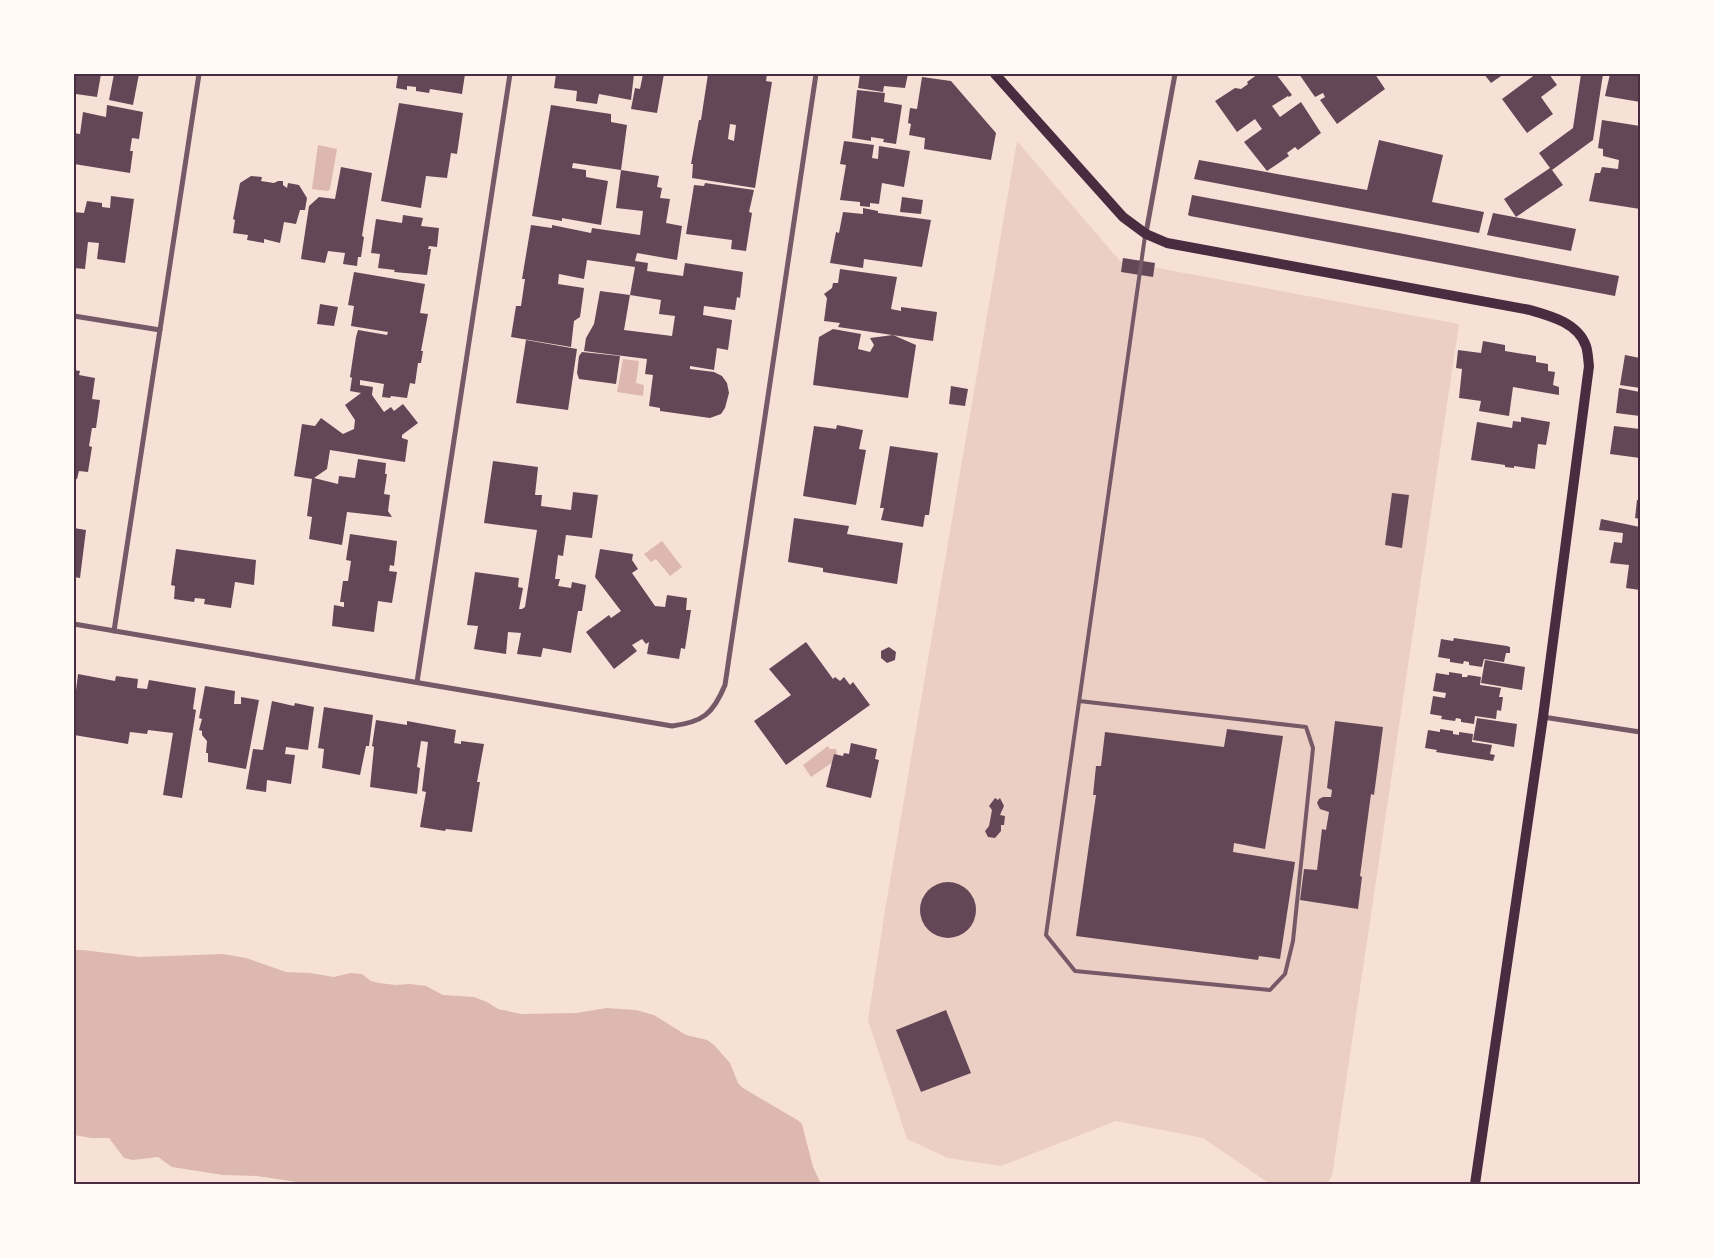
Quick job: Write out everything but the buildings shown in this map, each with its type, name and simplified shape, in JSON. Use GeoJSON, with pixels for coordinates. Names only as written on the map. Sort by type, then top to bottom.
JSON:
{"type":"FeatureCollection","features":[{"type":"Feature","properties":{"kind":"main road"},"geometry":{"type":"LineString","coordinates":[[996,74],[1123,217],[1146,234],[1167,243],[1530,310],[1555,317],[1575,329],[1585,344],[1590,366],[1475,1184]]}},
{"type":"Feature","properties":{"kind":"street"},"geometry":{"type":"LineString","coordinates":[[114,631],[199,74]]}},
{"type":"Feature","properties":{"kind":"street"},"geometry":{"type":"LineString","coordinates":[[417,682],[510,74]]}},
{"type":"Feature","properties":{"kind":"street"},"geometry":{"type":"LineString","coordinates":[[74,624],[672,726],[691,724],[707,714],[718,702],[725,684],[816,74]]}},
{"type":"Feature","properties":{"kind":"street"},"geometry":{"type":"LineString","coordinates":[[1146,234],[1175,74]]}},
{"type":"Feature","properties":{"kind":"street"},"geometry":{"type":"LineString","coordinates":[[74,316],[160,330]]}},
{"type":"Feature","properties":{"kind":"street"},"geometry":{"type":"LineString","coordinates":[[1542,717],[1640,732]]}},
{"type":"Feature","properties":{"kind":"lane"},"geometry":{"type":"LineString","coordinates":[[1079,701],[1306,728],[1313,748],[1293,941],[1284,974],[1270,990],[1075,971],[1046,935],[1079,701],[1146,234]]}},
{"type":"Feature","properties":{"kind":"shaded area"},"geometry":{"type":"Polygon","coordinates":[[[1017,141],[1120,261],[1459,324],[1332,1176],[1327,1184],[1270,1184],[1203,1138],[1116,1121],[1001,1166],[948,1158],[907,1139],[868,1020],[886,904],[1017,141]]]}},
{"type":"Feature","properties":{"kind":"shaded area"},"geometry":{"type":"Polygon","coordinates":[[[318,145],[337,149],[330,189],[328,191],[312,189],[318,145]]]}},
{"type":"Feature","properties":{"kind":"shaded area"},"geometry":{"type":"Polygon","coordinates":[[[623,359],[639,361],[636,383],[644,385],[643,396],[617,392],[623,359]]]}},
{"type":"Feature","properties":{"kind":"shaded area"},"geometry":{"type":"Polygon","coordinates":[[[662,541],[682,567],[670,576],[656,559],[651,562],[644,554],[662,541]]]}},
{"type":"Feature","properties":{"kind":"shaded area"},"geometry":{"type":"Polygon","coordinates":[[[828,746],[830,749],[836,749],[837,755],[834,754],[833,762],[811,777],[803,765],[828,746]]]}},
{"type":"Feature","properties":{"kind":"shaded area"},"geometry":{"type":"Polygon","coordinates":[[[74,950],[140,957],[223,954],[246,958],[286,972],[334,977],[350,973],[362,974],[371,981],[379,983],[426,986],[443,995],[474,997],[498,1009],[521,1014],[576,1013],[607,1008],[636,1010],[654,1015],[686,1035],[707,1040],[714,1045],[730,1063],[738,1083],[743,1088],[802,1124],[813,1167],[821,1184],[310,1184],[257,1176],[223,1175],[172,1167],[158,1157],[133,1160],[124,1158],[109,1138],[91,1138],[74,1135],[74,950]]]}}]}
